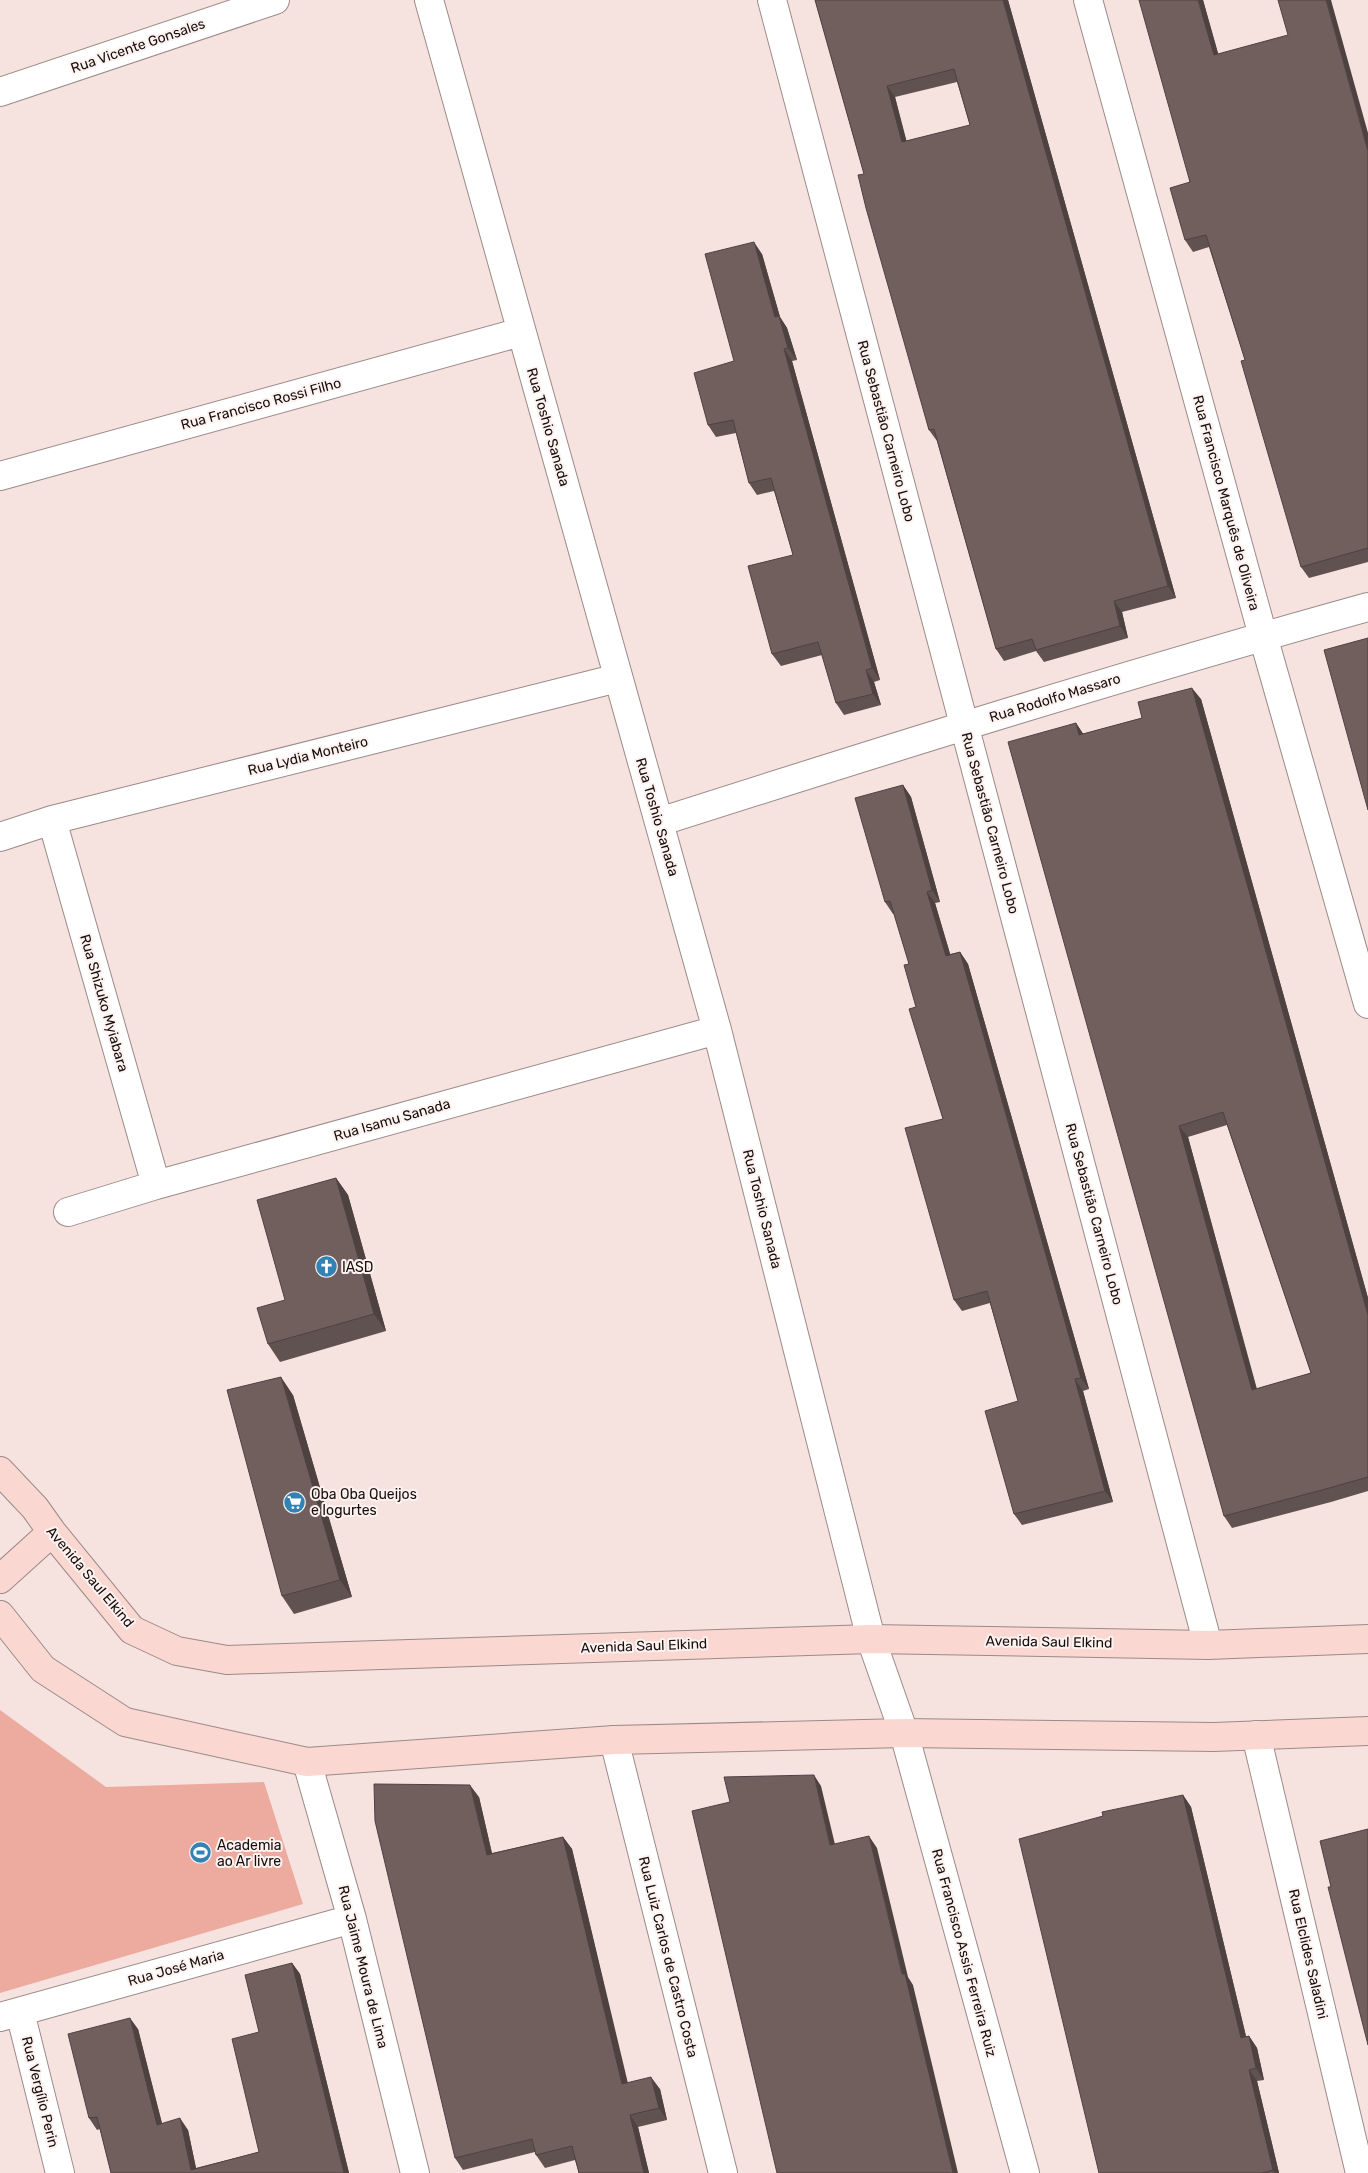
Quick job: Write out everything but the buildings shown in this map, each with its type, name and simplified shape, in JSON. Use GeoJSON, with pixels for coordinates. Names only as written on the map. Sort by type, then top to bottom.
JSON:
{"type":"FeatureCollection","features":[{"type":"Feature","properties":{"kind":"main road","name":"Avenida Saul Elkind"},"geometry":{"type":"LineString","coordinates":[[0,1471],[35,1508],[52,1532],[132,1630],[177,1651],[227,1660],[871,1639],[1208,1646],[1368,1639]]}},
{"type":"Feature","properties":{"kind":"main road"},"geometry":{"type":"LineString","coordinates":[[0,1579],[52,1532]]}},
{"type":"Feature","properties":{"kind":"main road"},"geometry":{"type":"LineString","coordinates":[[0,1615],[43,1669],[125,1722],[307,1762],[614,1740],[904,1733],[1214,1737],[1368,1731]]}},
{"type":"Feature","properties":{"kind":"street","name":"Rua Vicente Gonsales"},"geometry":{"type":"LineString","coordinates":[[0,92],[275,0]]}},
{"type":"Feature","properties":{"kind":"street","name":"Rua Toshio Sanada"},"geometry":{"type":"LineString","coordinates":[[428,0],[717,1030],[871,1639],[904,1733]]}},
{"type":"Feature","properties":{"kind":"street","name":"Rua Sebastião Carneiro Lobo"},"geometry":{"type":"LineString","coordinates":[[772,0],[1208,1646]]}},
{"type":"Feature","properties":{"kind":"street","name":"Rua Francisco Marquês de Oliveira"},"geometry":{"type":"LineString","coordinates":[[1088,0],[1263,636],[1368,1004]]}},
{"type":"Feature","properties":{"kind":"street","name":"Rua Francisco Rossi Filho"},"geometry":{"type":"LineString","coordinates":[[0,476],[521,332]]}},
{"type":"Feature","properties":{"kind":"street","name":"Rua Rodolfo Massaro"},"geometry":{"type":"LineString","coordinates":[[659,822],[964,725],[1263,636],[1368,607]]}},
{"type":"Feature","properties":{"kind":"street","name":"Rua Lydia Monteiro"},"geometry":{"type":"LineString","coordinates":[[0,838],[52,820],[618,678]]}},
{"type":"Feature","properties":{"kind":"street","name":"Rua Shizuko Myiabara"},"geometry":{"type":"LineString","coordinates":[[52,820],[156,1185]]}},
{"type":"Feature","properties":{"kind":"street","name":"Rua Isamu Sanada"},"geometry":{"type":"LineString","coordinates":[[68,1212],[156,1185],[717,1030]]}},
{"type":"Feature","properties":{"kind":"street","name":"Rua Francisco Assis Ferreira Ruiz"},"geometry":{"type":"LineString","coordinates":[[904,1733],[1025,2173]]}},
{"type":"Feature","properties":{"kind":"street","name":"Rua Elclides Saladini"},"geometry":{"type":"LineString","coordinates":[[1256,1735],[1360,2173]]}},
{"type":"Feature","properties":{"kind":"street","name":"Rua Luiz Carlos de Castro Costa"},"geometry":{"type":"LineString","coordinates":[[614,1740],[723,2173]]}},
{"type":"Feature","properties":{"kind":"street","name":"Rua Jaime Moura de Lima"},"geometry":{"type":"LineString","coordinates":[[307,1762],[352,1919],[416,2173]]}},
{"type":"Feature","properties":{"kind":"street","name":"Rua José Maria"},"geometry":{"type":"LineString","coordinates":[[10,2014],[352,1919]]}},
{"type":"Feature","properties":{"kind":"street","name":"Rua Vergílio Perin"},"geometry":{"type":"LineString","coordinates":[[10,2014],[60,2173]]}},
{"type":"Feature","properties":{"kind":"shaded area"},"geometry":{"type":"Polygon","coordinates":[[[0,1710],[106,1787],[264,1782],[303,1904],[0,1993],[0,1710]]]}},
{"type":"Feature","properties":{"kind":"place","name":"IASD"},"geometry":{"type":"Point","coordinates":[326,1267]}},
{"type":"Feature","properties":{"kind":"place","name":"Oba Oba Queijos e Iogurtes"},"geometry":{"type":"Point","coordinates":[295,1502]}},
{"type":"Feature","properties":{"kind":"place","name":"Academia ao Ar livre"},"geometry":{"type":"Point","coordinates":[201,1853]}}]}
